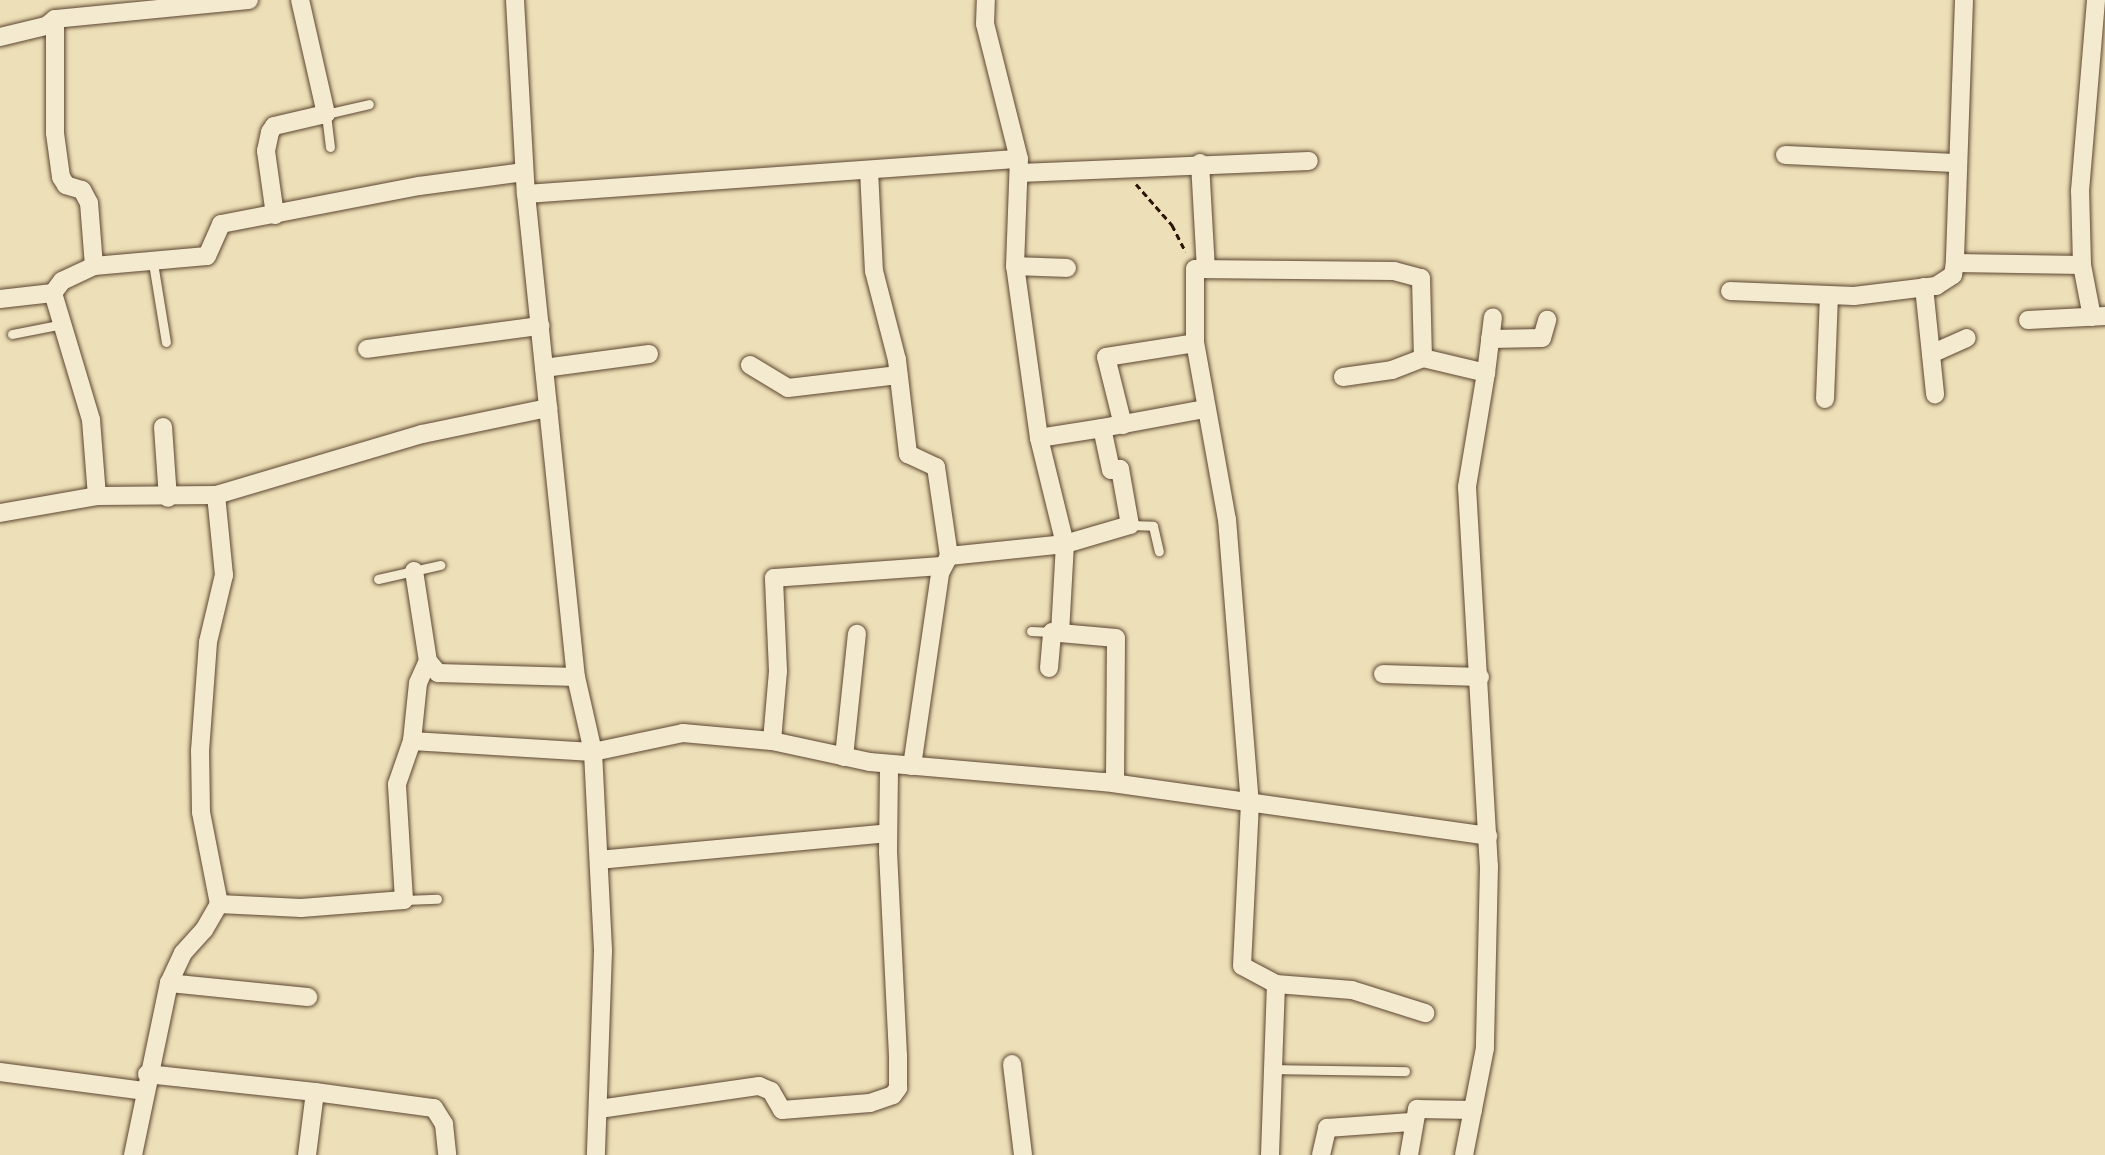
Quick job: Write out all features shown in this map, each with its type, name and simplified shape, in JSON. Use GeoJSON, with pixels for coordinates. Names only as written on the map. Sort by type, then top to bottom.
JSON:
{"type":"FeatureCollection","features":[{"type":"Feature","properties":{"kind":"street"},"geometry":{"type":"LineString","coordinates":[[0,37],[55,19],[249,0]]}},
{"type":"Feature","properties":{"kind":"street"},"geometry":{"type":"LineString","coordinates":[[275,215],[266,151],[270,132],[274,126],[326,114],[300,0]]}},
{"type":"Feature","properties":{"kind":"street"},"geometry":{"type":"LineString","coordinates":[[515,0],[524,172],[548,408],[576,677],[593,752],[599,860],[599,1109],[596,1155]]}},
{"type":"Feature","properties":{"kind":"street"},"geometry":{"type":"LineString","coordinates":[[986,0],[985,24],[1020,166],[1015,266],[1039,438],[1065,544],[1056,633],[1049,668]]}},
{"type":"Feature","properties":{"kind":"street"},"geometry":{"type":"LineString","coordinates":[[1730,291],[1829,296],[1947,282],[1955,263],[1956,163],[1964,0]]}},
{"type":"Feature","properties":{"kind":"street"},"geometry":{"type":"LineString","coordinates":[[2028,320],[2098,316],[2082,265],[2080,191],[2096,0]]}},
{"type":"Feature","properties":{"kind":"street"},"geometry":{"type":"LineString","coordinates":[[55,19],[55,133],[61,177],[66,185],[82,190],[89,203],[94,266]]}},
{"type":"Feature","properties":{"kind":"street"},"geometry":{"type":"LineString","coordinates":[[1785,155],[1956,163]]}},
{"type":"Feature","properties":{"kind":"street"},"geometry":{"type":"LineString","coordinates":[[526,194],[869,170],[1309,161]]}},
{"type":"Feature","properties":{"kind":"street"},"geometry":{"type":"LineString","coordinates":[[1200,163],[1201,269],[1195,343],[1227,520],[1250,805],[1242,966],[1276,984],[1352,990],[1425,1013]]}},
{"type":"Feature","properties":{"kind":"street"},"geometry":{"type":"LineString","coordinates":[[869,170],[874,271],[898,375],[908,456],[936,467],[946,561],[912,766]]}},
{"type":"Feature","properties":{"kind":"street"},"geometry":{"type":"LineString","coordinates":[[0,299],[53,293],[62,281],[94,266],[207,256],[213,251],[216,226],[524,172]]}},
{"type":"Feature","properties":{"kind":"street"},"geometry":{"type":"LineString","coordinates":[[1955,263],[2082,265]]}},
{"type":"Feature","properties":{"kind":"street"},"geometry":{"type":"LineString","coordinates":[[1015,266],[1067,268]]}},
{"type":"Feature","properties":{"kind":"street"},"geometry":{"type":"LineString","coordinates":[[1201,269],[1394,271],[1421,278],[1423,358]]}},
{"type":"Feature","properties":{"kind":"street"},"geometry":{"type":"LineString","coordinates":[[1924,287],[1935,394]]}},
{"type":"Feature","properties":{"kind":"street"},"geometry":{"type":"LineString","coordinates":[[53,293],[91,420],[97,496]]}},
{"type":"Feature","properties":{"kind":"street"},"geometry":{"type":"LineString","coordinates":[[1825,399],[1829,296]]}},
{"type":"Feature","properties":{"kind":"street"},"geometry":{"type":"LineString","coordinates":[[1464,1155],[1485,1048],[1488,836],[1467,487],[1493,317]]}},
{"type":"Feature","properties":{"kind":"street"},"geometry":{"type":"LineString","coordinates":[[1490,339],[1542,338],[1547,320]]}},
{"type":"Feature","properties":{"kind":"street"},"geometry":{"type":"LineString","coordinates":[[367,349],[540,326]]}},
{"type":"Feature","properties":{"kind":"street"},"geometry":{"type":"LineString","coordinates":[[1931,354],[1967,338]]}},
{"type":"Feature","properties":{"kind":"street"},"geometry":{"type":"LineString","coordinates":[[1123,425],[1106,357],[1195,343]]}},
{"type":"Feature","properties":{"kind":"street"},"geometry":{"type":"LineString","coordinates":[[544,368],[649,354]]}},
{"type":"Feature","properties":{"kind":"street"},"geometry":{"type":"LineString","coordinates":[[1343,377],[1381,373],[1423,358],[1486,373]]}},
{"type":"Feature","properties":{"kind":"street"},"geometry":{"type":"LineString","coordinates":[[750,365],[788,388],[898,375]]}},
{"type":"Feature","properties":{"kind":"street"},"geometry":{"type":"LineString","coordinates":[[0,513],[97,496],[168,498],[216,495],[422,434],[548,408]]}},
{"type":"Feature","properties":{"kind":"street"},"geometry":{"type":"LineString","coordinates":[[1039,438],[1205,409]]}},
{"type":"Feature","properties":{"kind":"street"},"geometry":{"type":"LineString","coordinates":[[163,427],[168,498]]}},
{"type":"Feature","properties":{"kind":"street"},"geometry":{"type":"LineString","coordinates":[[772,741],[778,671],[774,578],[946,561],[1065,544],[1130,525],[1120,469],[1111,470],[1102,428]]}},
{"type":"Feature","properties":{"kind":"street"},"geometry":{"type":"LineString","coordinates":[[133,1155],[145,1083],[169,983],[183,953],[204,930],[219,904],[201,812],[200,751],[208,642],[224,575],[216,495]]}},
{"type":"Feature","properties":{"kind":"street"},"geometry":{"type":"LineString","coordinates":[[219,904],[301,908],[404,900],[396,805],[412,741],[418,683],[428,661],[414,571]]}},
{"type":"Feature","properties":{"kind":"street"},"geometry":{"type":"LineString","coordinates":[[1056,633],[1109,634],[1117,642],[1115,783]]}},
{"type":"Feature","properties":{"kind":"street"},"geometry":{"type":"LineString","coordinates":[[844,757],[857,634]]}},
{"type":"Feature","properties":{"kind":"street"},"geometry":{"type":"LineString","coordinates":[[428,661],[444,676],[576,677]]}},
{"type":"Feature","properties":{"kind":"street"},"geometry":{"type":"LineString","coordinates":[[1383,674],[1480,677]]}},
{"type":"Feature","properties":{"kind":"street"},"geometry":{"type":"LineString","coordinates":[[412,741],[593,752],[683,733],[772,741],[889,764],[1115,783],[1250,805],[1488,836]]}},
{"type":"Feature","properties":{"kind":"street"},"geometry":{"type":"LineString","coordinates":[[599,1109],[759,1086],[771,1091],[782,1110],[870,1103],[893,1095],[898,1088],[898,1056],[888,833],[889,764]]}},
{"type":"Feature","properties":{"kind":"street"},"geometry":{"type":"LineString","coordinates":[[599,860],[888,833]]}},
{"type":"Feature","properties":{"kind":"street"},"geometry":{"type":"LineString","coordinates":[[169,983],[308,997]]}},
{"type":"Feature","properties":{"kind":"street"},"geometry":{"type":"LineString","coordinates":[[1270,1155],[1276,984]]}},
{"type":"Feature","properties":{"kind":"street"},"geometry":{"type":"LineString","coordinates":[[1012,1064],[1023,1155]]}},
{"type":"Feature","properties":{"kind":"street"},"geometry":{"type":"LineString","coordinates":[[0,1072],[315,1092],[434,1108],[444,1124],[447,1155]]}},
{"type":"Feature","properties":{"kind":"street"},"geometry":{"type":"LineString","coordinates":[[307,1155],[315,1092]]}},
{"type":"Feature","properties":{"kind":"street"},"geometry":{"type":"LineString","coordinates":[[1409,1155],[1411,1122],[1422,1107],[1473,1110]]}},
{"type":"Feature","properties":{"kind":"street"},"geometry":{"type":"LineString","coordinates":[[1321,1155],[1327,1128],[1411,1122]]}},
{"type":"Feature","properties":{"kind":"lane"},"geometry":{"type":"LineString","coordinates":[[330,147],[326,114],[369,104]]}},
{"type":"Feature","properties":{"kind":"lane"},"geometry":{"type":"LineString","coordinates":[[153,263],[166,342]]}},
{"type":"Feature","properties":{"kind":"lane"},"geometry":{"type":"LineString","coordinates":[[12,334],[63,324]]}},
{"type":"Feature","properties":{"kind":"lane"},"geometry":{"type":"LineString","coordinates":[[1130,525],[1153,526],[1159,551]]}},
{"type":"Feature","properties":{"kind":"lane"},"geometry":{"type":"LineString","coordinates":[[378,579],[440,565]]}},
{"type":"Feature","properties":{"kind":"lane"},"geometry":{"type":"LineString","coordinates":[[1031,631],[1056,633]]}},
{"type":"Feature","properties":{"kind":"lane"},"geometry":{"type":"LineString","coordinates":[[404,900],[437,899]]}},
{"type":"Feature","properties":{"kind":"lane"},"geometry":{"type":"LineString","coordinates":[[1271,1069],[1405,1071]]}},
{"type":"Feature","properties":{"kind":"path"},"geometry":{"type":"LineString","coordinates":[[1132,180],[1172,225],[1201,269]]}}]}
